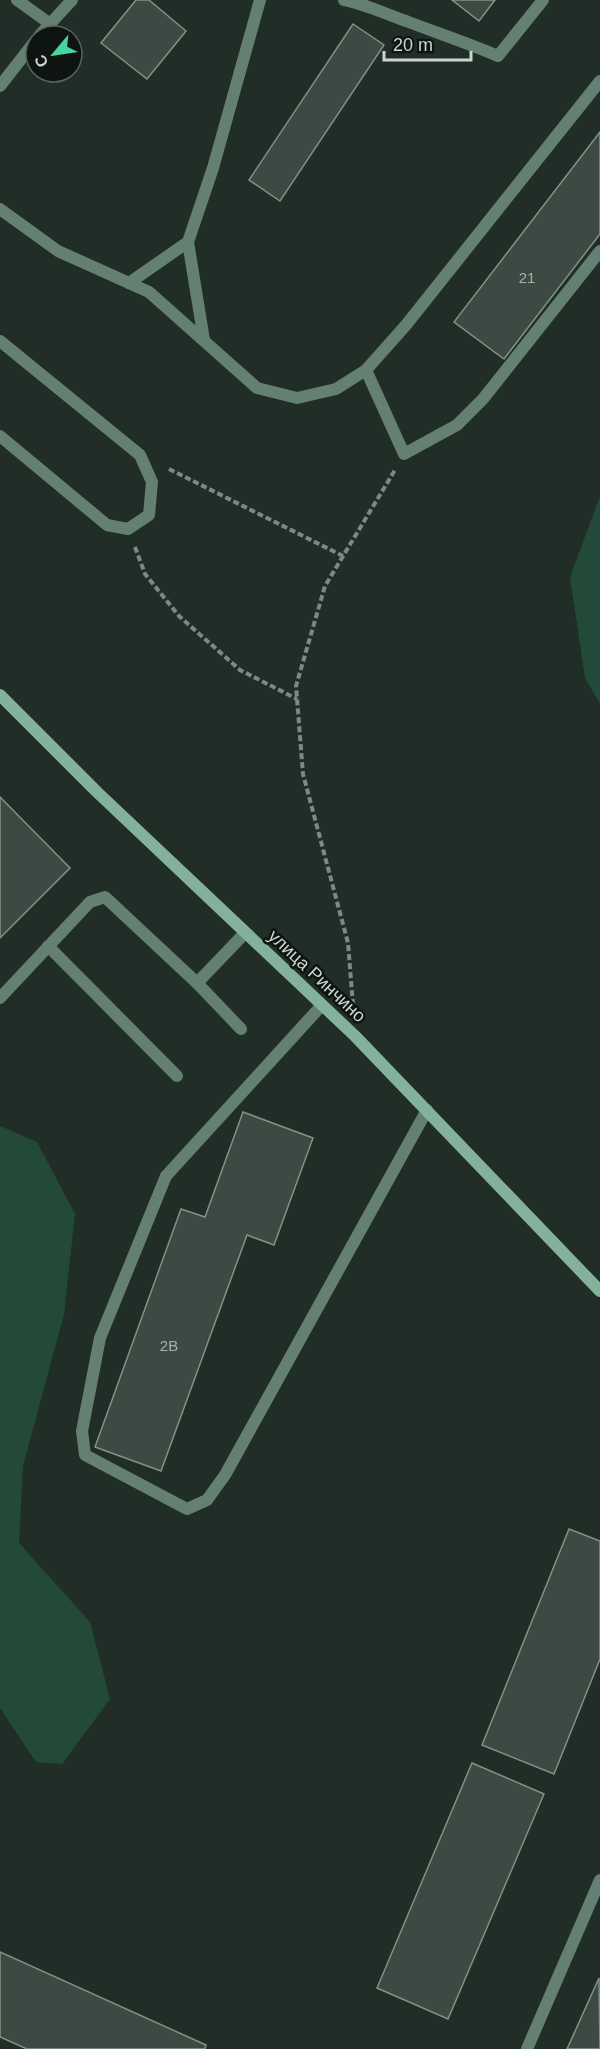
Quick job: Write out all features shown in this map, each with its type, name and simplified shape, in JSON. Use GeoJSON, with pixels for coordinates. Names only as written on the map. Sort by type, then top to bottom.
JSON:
{"type":"FeatureCollection","features":[{"type":"Feature","properties":{"kind":"street"},"geometry":{"type":"LineString","coordinates":[[16,0],[49,23],[72,0]]}},
{"type":"Feature","properties":{"kind":"street"},"geometry":{"type":"LineString","coordinates":[[204,340],[188,242],[213,168],[261,0]]}},
{"type":"Feature","properties":{"kind":"street"},"geometry":{"type":"LineString","coordinates":[[344,0],[365,4],[498,56],[543,0]]}},
{"type":"Feature","properties":{"kind":"street"},"geometry":{"type":"LineString","coordinates":[[0,86],[24,55]]}},
{"type":"Feature","properties":{"kind":"street"},"geometry":{"type":"LineString","coordinates":[[0,209],[58,251],[149,292],[257,388],[297,398],[336,389],[366,370],[406,325],[600,81]]}},
{"type":"Feature","properties":{"kind":"street"},"geometry":{"type":"LineString","coordinates":[[129,283],[188,242]]}},
{"type":"Feature","properties":{"kind":"street"},"geometry":{"type":"LineString","coordinates":[[366,370],[405,454],[457,425],[483,399],[600,251]]}},
{"type":"Feature","properties":{"kind":"street"},"geometry":{"type":"LineString","coordinates":[[0,341],[140,455],[152,482],[149,515],[128,529],[107,525],[0,436]]}},
{"type":"Feature","properties":{"kind":"street","name":"улица Ринчино"},"geometry":{"type":"LineString","coordinates":[[0,695],[97,792],[355,1036],[600,1291]]}},
{"type":"Feature","properties":{"kind":"street"},"geometry":{"type":"LineString","coordinates":[[0,998],[90,902],[105,897],[241,1029]]}},
{"type":"Feature","properties":{"kind":"street"},"geometry":{"type":"LineString","coordinates":[[196,983],[245,933]]}},
{"type":"Feature","properties":{"kind":"street"},"geometry":{"type":"LineString","coordinates":[[48,946],[177,1076]]}},
{"type":"Feature","properties":{"kind":"street"},"geometry":{"type":"LineString","coordinates":[[322,1005],[166,1176],[100,1338],[82,1431],[85,1455],[187,1509],[207,1500],[225,1475],[427,1110]]}},
{"type":"Feature","properties":{"kind":"street"},"geometry":{"type":"LineString","coordinates":[[527,2049],[600,1880]]}},
{"type":"Feature","properties":{"kind":"path"},"geometry":{"type":"LineString","coordinates":[[355,1036],[348,943],[303,774],[296,686],[325,586],[405,454]]}},
{"type":"Feature","properties":{"kind":"path"},"geometry":{"type":"LineString","coordinates":[[140,455],[343,556]]}},
{"type":"Feature","properties":{"kind":"path"},"geometry":{"type":"LineString","coordinates":[[128,529],[145,574],[179,616],[240,670],[297,699]]}},
{"type":"Feature","properties":{"kind":"green space"},"geometry":{"type":"Polygon","coordinates":[[[600,496],[600,704],[585,678],[570,577],[600,496]]]}},
{"type":"Feature","properties":{"kind":"green space"},"geometry":{"type":"Polygon","coordinates":[[[0,1126],[37,1142],[75,1214],[64,1314],[23,1466],[19,1543],[90,1622],[110,1699],[62,1764],[36,1762],[0,1708],[0,1126]]]}},
{"type":"Feature","properties":{"kind":"building"},"geometry":{"type":"Polygon","coordinates":[[[136,0],[149,0],[186,31],[147,79],[101,43],[136,0]]]}},
{"type":"Feature","properties":{"kind":"building"},"geometry":{"type":"Polygon","coordinates":[[[452,0],[495,0],[479,21],[452,0]]]}},
{"type":"Feature","properties":{"kind":"building"},"geometry":{"type":"Polygon","coordinates":[[[353,24],[384,45],[280,201],[249,180],[353,24]]]}},
{"type":"Feature","properties":{"kind":"building"},"geometry":{"type":"Polygon","coordinates":[[[600,132],[600,234],[504,359],[454,322],[600,132]]]}},
{"type":"Feature","properties":{"kind":"building"},"geometry":{"type":"Polygon","coordinates":[[[0,797],[70,868],[0,938],[0,797]]]}},
{"type":"Feature","properties":{"kind":"building"},"geometry":{"type":"Polygon","coordinates":[[[243,1112],[313,1138],[274,1245],[247,1235],[161,1471],[95,1447],[181,1209],[205,1217],[243,1112]]]}},
{"type":"Feature","properties":{"kind":"building"},"geometry":{"type":"Polygon","coordinates":[[[569,1529],[600,1541],[600,1659],[554,1774],[482,1745],[569,1529]]]}},
{"type":"Feature","properties":{"kind":"building"},"geometry":{"type":"Polygon","coordinates":[[[472,1763],[544,1794],[448,2019],[377,1988],[472,1763]]]}},
{"type":"Feature","properties":{"kind":"building"},"geometry":{"type":"Polygon","coordinates":[[[0,1952],[206,2045],[205,2049],[27,2049],[0,2037],[0,1952]]]}},
{"type":"Feature","properties":{"kind":"building"},"geometry":{"type":"Polygon","coordinates":[[[599,1978],[600,2049],[567,2049],[599,1978]]]}}]}
